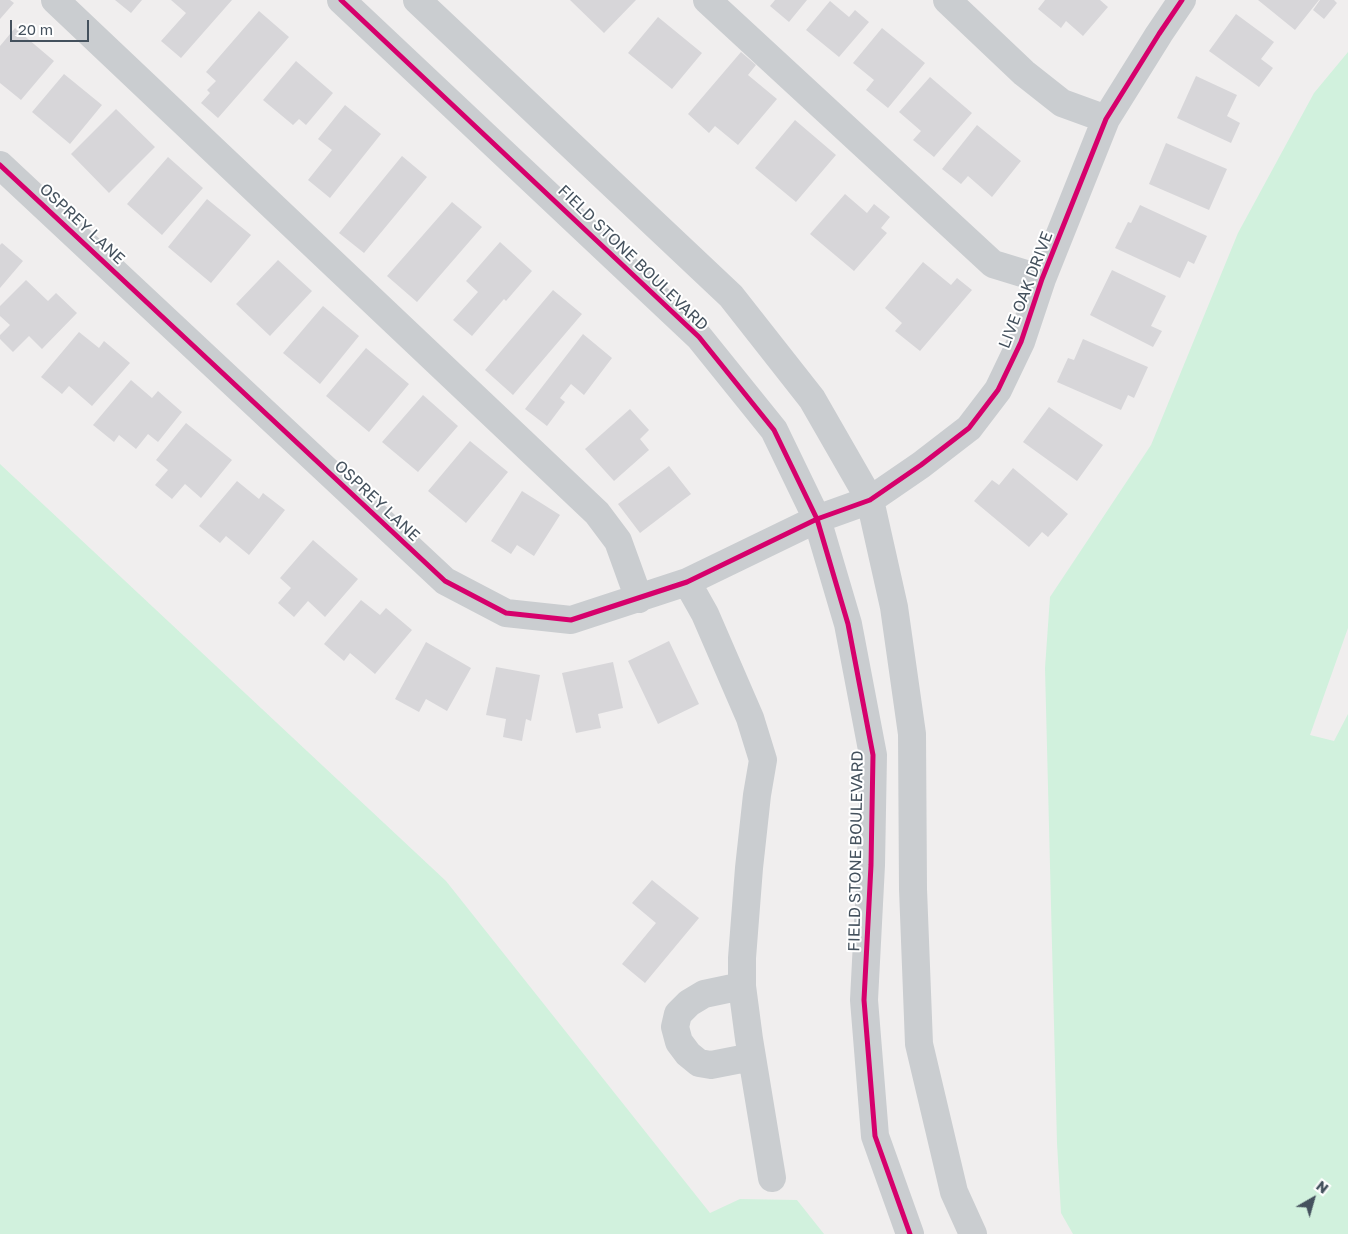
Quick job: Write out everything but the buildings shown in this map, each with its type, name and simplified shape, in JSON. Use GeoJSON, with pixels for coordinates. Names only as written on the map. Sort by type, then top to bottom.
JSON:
{"type":"FeatureCollection","features":[{"type":"Feature","properties":{"kind":"street"},"geometry":{"type":"LineString","coordinates":[[55,0],[597,513],[618,541],[639,599]]}},
{"type":"Feature","properties":{"kind":"street","name":"FIELD STONE BOULEVARD"},"geometry":{"type":"LineString","coordinates":[[342,0],[699,337],[774,430],[817,520],[848,624],[873,755],[865,1010],[875,1136],[910,1234]]}},
{"type":"Feature","properties":{"kind":"street"},"geometry":{"type":"LineString","coordinates":[[417,0],[731,296],[812,399],[870,500],[894,608],[912,734],[913,889],[919,1044],[954,1192],[972,1234]]}},
{"type":"Feature","properties":{"kind":"street"},"geometry":{"type":"LineString","coordinates":[[707,0],[993,264],[1042,279]]}},
{"type":"Feature","properties":{"kind":"street"},"geometry":{"type":"LineString","coordinates":[[947,0],[1024,74],[1062,103],[1106,119]]}},
{"type":"Feature","properties":{"kind":"street","name":"LIVE OAK DRIVE"},"geometry":{"type":"LineString","coordinates":[[817,520],[870,500],[921,465],[969,428],[998,390],[1021,342],[1042,279],[1106,119],[1182,0]]}},
{"type":"Feature","properties":{"kind":"street","name":"OSPREY LANE"},"geometry":{"type":"LineString","coordinates":[[0,165],[445,582],[506,614],[571,620],[687,582],[817,520]]}},
{"type":"Feature","properties":{"kind":"street"},"geometry":{"type":"LineString","coordinates":[[687,582],[705,614],[754,727],[763,760],[749,868],[742,958],[742,986],[772,1178]]}},
{"type":"Feature","properties":{"kind":"street"},"geometry":{"type":"LineString","coordinates":[[742,986],[704,994],[689,1003],[678,1014],[675,1027],[679,1042],[688,1054],[699,1063],[711,1065],[752,1057]]}},
{"type":"Feature","properties":{"kind":"green space"},"geometry":{"type":"Polygon","coordinates":[[[1348,52],[1348,628],[1310,735],[1334,741],[1348,714],[1348,1234],[1073,1234],[1061,1213],[1057,1143],[1045,668],[1050,597],[1151,445],[1238,233],[1314,93],[1348,52]]]}},
{"type":"Feature","properties":{"kind":"green space"},"geometry":{"type":"Polygon","coordinates":[[[0,464],[446,881],[710,1213],[740,1199],[797,1200],[824,1234],[0,1234],[0,464]]]}},
{"type":"Feature","properties":{"kind":"cycle path"},"geometry":{"type":"LineString","coordinates":[[341,0],[699,337],[774,430],[817,519],[848,624],[873,755],[871,865],[864,1000],[875,1136],[910,1234]]}},
{"type":"Feature","properties":{"kind":"cycle path"},"geometry":{"type":"LineString","coordinates":[[0,165],[445,581],[506,613],[571,620],[687,582],[817,519],[870,500],[921,465],[969,428],[998,390],[1021,342],[1042,279],[1106,119],[1182,0]]}}]}
